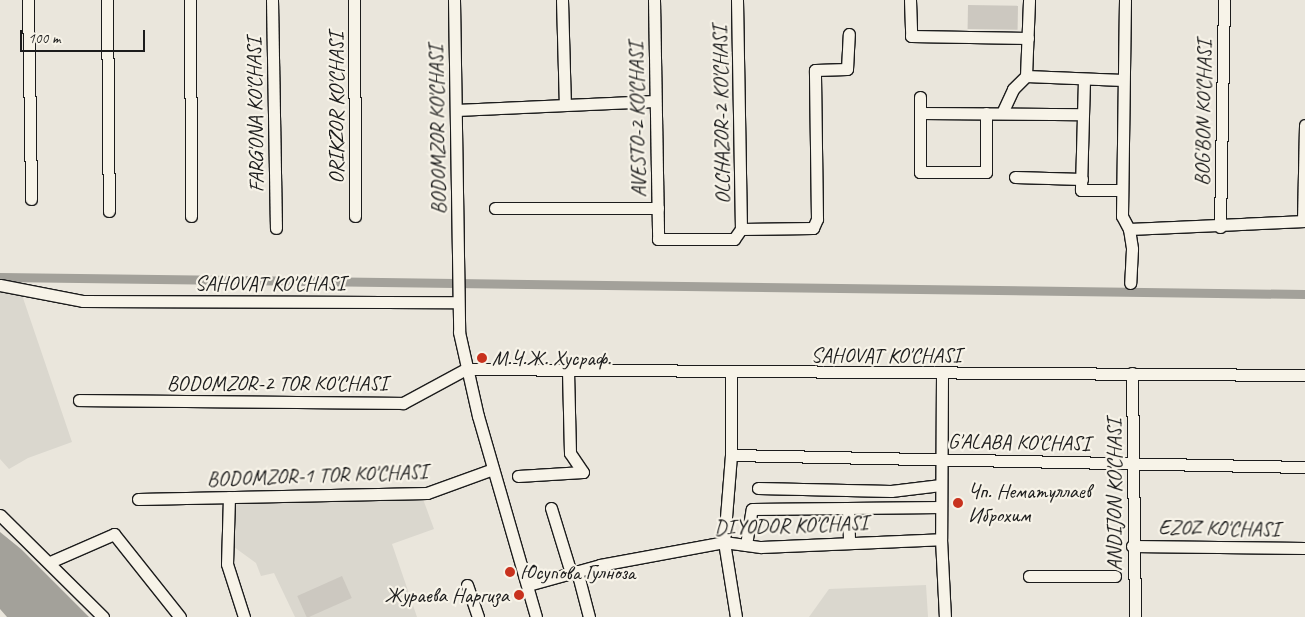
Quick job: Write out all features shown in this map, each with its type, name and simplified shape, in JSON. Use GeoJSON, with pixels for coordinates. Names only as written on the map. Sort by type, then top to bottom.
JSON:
{"type":"FeatureCollection","features":[{"type":"Feature","properties":{"kind":"street"},"geometry":{"type":"LineString","coordinates":[[28,0],[32,199]]}},
{"type":"Feature","properties":{"kind":"street"},"geometry":{"type":"LineString","coordinates":[[107,0],[109,212]]}},
{"type":"Feature","properties":{"kind":"street"},"geometry":{"type":"LineString","coordinates":[[190,0],[191,216]]}},
{"type":"Feature","properties":{"kind":"street","name":"FARG'ONA KO'CHASI"},"geometry":{"type":"LineString","coordinates":[[272,0],[276,228]]}},
{"type":"Feature","properties":{"kind":"street","name":"ORIKZOR KO'CHASI"},"geometry":{"type":"LineString","coordinates":[[354,0],[355,216]]}},
{"type":"Feature","properties":{"kind":"street","name":"BODOMZOR KO'CHASI"},"geometry":{"type":"LineString","coordinates":[[454,0],[458,297]]}},
{"type":"Feature","properties":{"kind":"street"},"geometry":{"type":"LineString","coordinates":[[562,0],[565,105]]}},
{"type":"Feature","properties":{"kind":"street","name":"AVESTO-2 KO'CHASI"},"geometry":{"type":"LineString","coordinates":[[654,0],[658,239],[734,239],[742,229]]}},
{"type":"Feature","properties":{"kind":"street","name":"OLCHAZOR-2 KO'CHASI"},"geometry":{"type":"LineString","coordinates":[[737,0],[742,229]]}},
{"type":"Feature","properties":{"kind":"street"},"geometry":{"type":"LineString","coordinates":[[910,0],[911,36],[1028,38]]}},
{"type":"Feature","properties":{"kind":"street"},"geometry":{"type":"LineString","coordinates":[[1002,113],[1013,89],[1026,76],[1029,0]]}},
{"type":"Feature","properties":{"kind":"street"},"geometry":{"type":"LineString","coordinates":[[1125,0],[1122,216],[1129,229],[1130,283]]}},
{"type":"Feature","properties":{"kind":"street","name":"BOG'BON KO'CHASI"},"geometry":{"type":"LineString","coordinates":[[1220,227],[1224,0]]}},
{"type":"Feature","properties":{"kind":"street"},"geometry":{"type":"LineString","coordinates":[[742,229],[813,228],[817,219],[815,70],[847,69],[849,34]]}},
{"type":"Feature","properties":{"kind":"street"},"geometry":{"type":"LineString","coordinates":[[1026,76],[1084,80],[1123,80]]}},
{"type":"Feature","properties":{"kind":"street"},"geometry":{"type":"LineString","coordinates":[[1081,185],[1084,80]]}},
{"type":"Feature","properties":{"kind":"street"},"geometry":{"type":"LineString","coordinates":[[920,97],[920,172],[986,172],[986,112]]}},
{"type":"Feature","properties":{"kind":"street"},"geometry":{"type":"LineString","coordinates":[[456,110],[655,101]]}},
{"type":"Feature","properties":{"kind":"street"},"geometry":{"type":"LineString","coordinates":[[920,113],[1083,114]]}},
{"type":"Feature","properties":{"kind":"street"},"geometry":{"type":"LineString","coordinates":[[1129,229],[1220,227],[1304,221],[1305,125]]}},
{"type":"Feature","properties":{"kind":"street"},"geometry":{"type":"LineString","coordinates":[[1015,177],[1122,190]]}},
{"type":"Feature","properties":{"kind":"street"},"geometry":{"type":"LineString","coordinates":[[495,208],[658,208]]}},
{"type":"Feature","properties":{"kind":"street","name":"SAHOVAT KO'CHASI"},"geometry":{"type":"LineString","coordinates":[[0,285],[83,301],[458,297]]}},
{"type":"Feature","properties":{"kind":"street"},"geometry":{"type":"LineString","coordinates":[[458,297],[466,369],[536,617]]}},
{"type":"Feature","properties":{"kind":"street","name":"SAHOVAT KO'CHASI"},"geometry":{"type":"LineString","coordinates":[[466,369],[568,372],[1132,373],[1305,376]]}},
{"type":"Feature","properties":{"kind":"street","name":"BODOMZOR-2 TOR KO'CHASI"},"geometry":{"type":"LineString","coordinates":[[79,400],[403,403],[466,369]]}},
{"type":"Feature","properties":{"kind":"street"},"geometry":{"type":"LineString","coordinates":[[518,476],[583,472],[570,453],[568,372]]}},
{"type":"Feature","properties":{"kind":"street"},"geometry":{"type":"LineString","coordinates":[[731,373],[731,456],[724,542],[736,617]]}},
{"type":"Feature","properties":{"kind":"street","name":"ANDIJON KO'CHASI"},"geometry":{"type":"LineString","coordinates":[[1132,373],[1134,617]]}},
{"type":"Feature","properties":{"kind":"street"},"geometry":{"type":"LineString","coordinates":[[942,374],[940,539],[945,617]]}},
{"type":"Feature","properties":{"kind":"street","name":"G'ALABA KO'CHASI"},"geometry":{"type":"LineString","coordinates":[[731,456],[1305,467]]}},
{"type":"Feature","properties":{"kind":"street","name":"BODOMZOR-1 TOR KO'CHASI"},"geometry":{"type":"LineString","coordinates":[[138,499],[427,493],[493,469]]}},
{"type":"Feature","properties":{"kind":"street"},"geometry":{"type":"LineString","coordinates":[[758,488],[891,491],[941,485]]}},
{"type":"Feature","properties":{"kind":"street"},"geometry":{"type":"LineString","coordinates":[[229,497],[226,564],[244,617]]}},
{"type":"Feature","properties":{"kind":"street"},"geometry":{"type":"LineString","coordinates":[[746,545],[752,509],[848,510],[941,507]]}},
{"type":"Feature","properties":{"kind":"street"},"geometry":{"type":"LineString","coordinates":[[551,508],[589,617]]}},
{"type":"Feature","properties":{"kind":"street"},"geometry":{"type":"LineString","coordinates":[[848,510],[850,543]]}},
{"type":"Feature","properties":{"kind":"street"},"geometry":{"type":"LineString","coordinates":[[0,515],[50,562],[103,617]]}},
{"type":"Feature","properties":{"kind":"street"},"geometry":{"type":"LineString","coordinates":[[50,562],[84,544],[114,534],[180,617]]}},
{"type":"Feature","properties":{"kind":"street","name":"DIYODOR KO'CHASI"},"geometry":{"type":"LineString","coordinates":[[528,584],[574,572],[724,542],[746,545],[940,539]]}},
{"type":"Feature","properties":{"kind":"street","name":"EZOZ KO'CHASI"},"geometry":{"type":"LineString","coordinates":[[1132,546],[1305,548]]}},
{"type":"Feature","properties":{"kind":"street"},"geometry":{"type":"LineString","coordinates":[[1029,576],[1115,576]]}},
{"type":"Feature","properties":{"kind":"street"},"geometry":{"type":"LineString","coordinates":[[467,585],[478,617]]}},
{"type":"Feature","properties":{"kind":"shaded area"},"geometry":{"type":"Polygon","coordinates":[[[968,5],[1018,6],[1018,30],[968,29],[968,5]]]}},
{"type":"Feature","properties":{"kind":"shaded area"},"geometry":{"type":"Polygon","coordinates":[[[0,288],[22,295],[72,442],[28,458],[9,469],[0,459],[0,288]]]}},
{"type":"Feature","properties":{"kind":"shaded area"},"geometry":{"type":"Polygon","coordinates":[[[423,499],[434,529],[392,544],[417,617],[295,617],[274,573],[261,576],[256,563],[234,547],[235,504],[423,499]]]}},
{"type":"Feature","properties":{"kind":"shaded area"},"geometry":{"type":"Polygon","coordinates":[[[0,532],[21,549],[89,617],[7,617],[0,609],[0,532]]]}},
{"type":"Feature","properties":{"kind":"shaded area"},"geometry":{"type":"Polygon","coordinates":[[[342,576],[352,598],[307,617],[297,596],[342,576]]]}},
{"type":"Feature","properties":{"kind":"shaded area"},"geometry":{"type":"Polygon","coordinates":[[[926,585],[928,617],[809,617],[829,589],[926,585]]]}},
{"type":"Feature","properties":{"kind":"waterway"},"geometry":{"type":"LineString","coordinates":[[0,277],[1305,294]]}},
{"type":"Feature","properties":{"kind":"place","name":"М.Ч.Ж. Хусраф."},"geometry":{"type":"Point","coordinates":[482,358]}},
{"type":"Feature","properties":{"kind":"place","name":"Чп. Нематуллаев Иброхим"},"geometry":{"type":"Point","coordinates":[958,503]}},
{"type":"Feature","properties":{"kind":"place","name":"Юсупова Гулноза"},"geometry":{"type":"Point","coordinates":[510,572]}},
{"type":"Feature","properties":{"kind":"place","name":"Жураева Наргиза"},"geometry":{"type":"Point","coordinates":[519,595]}}]}
